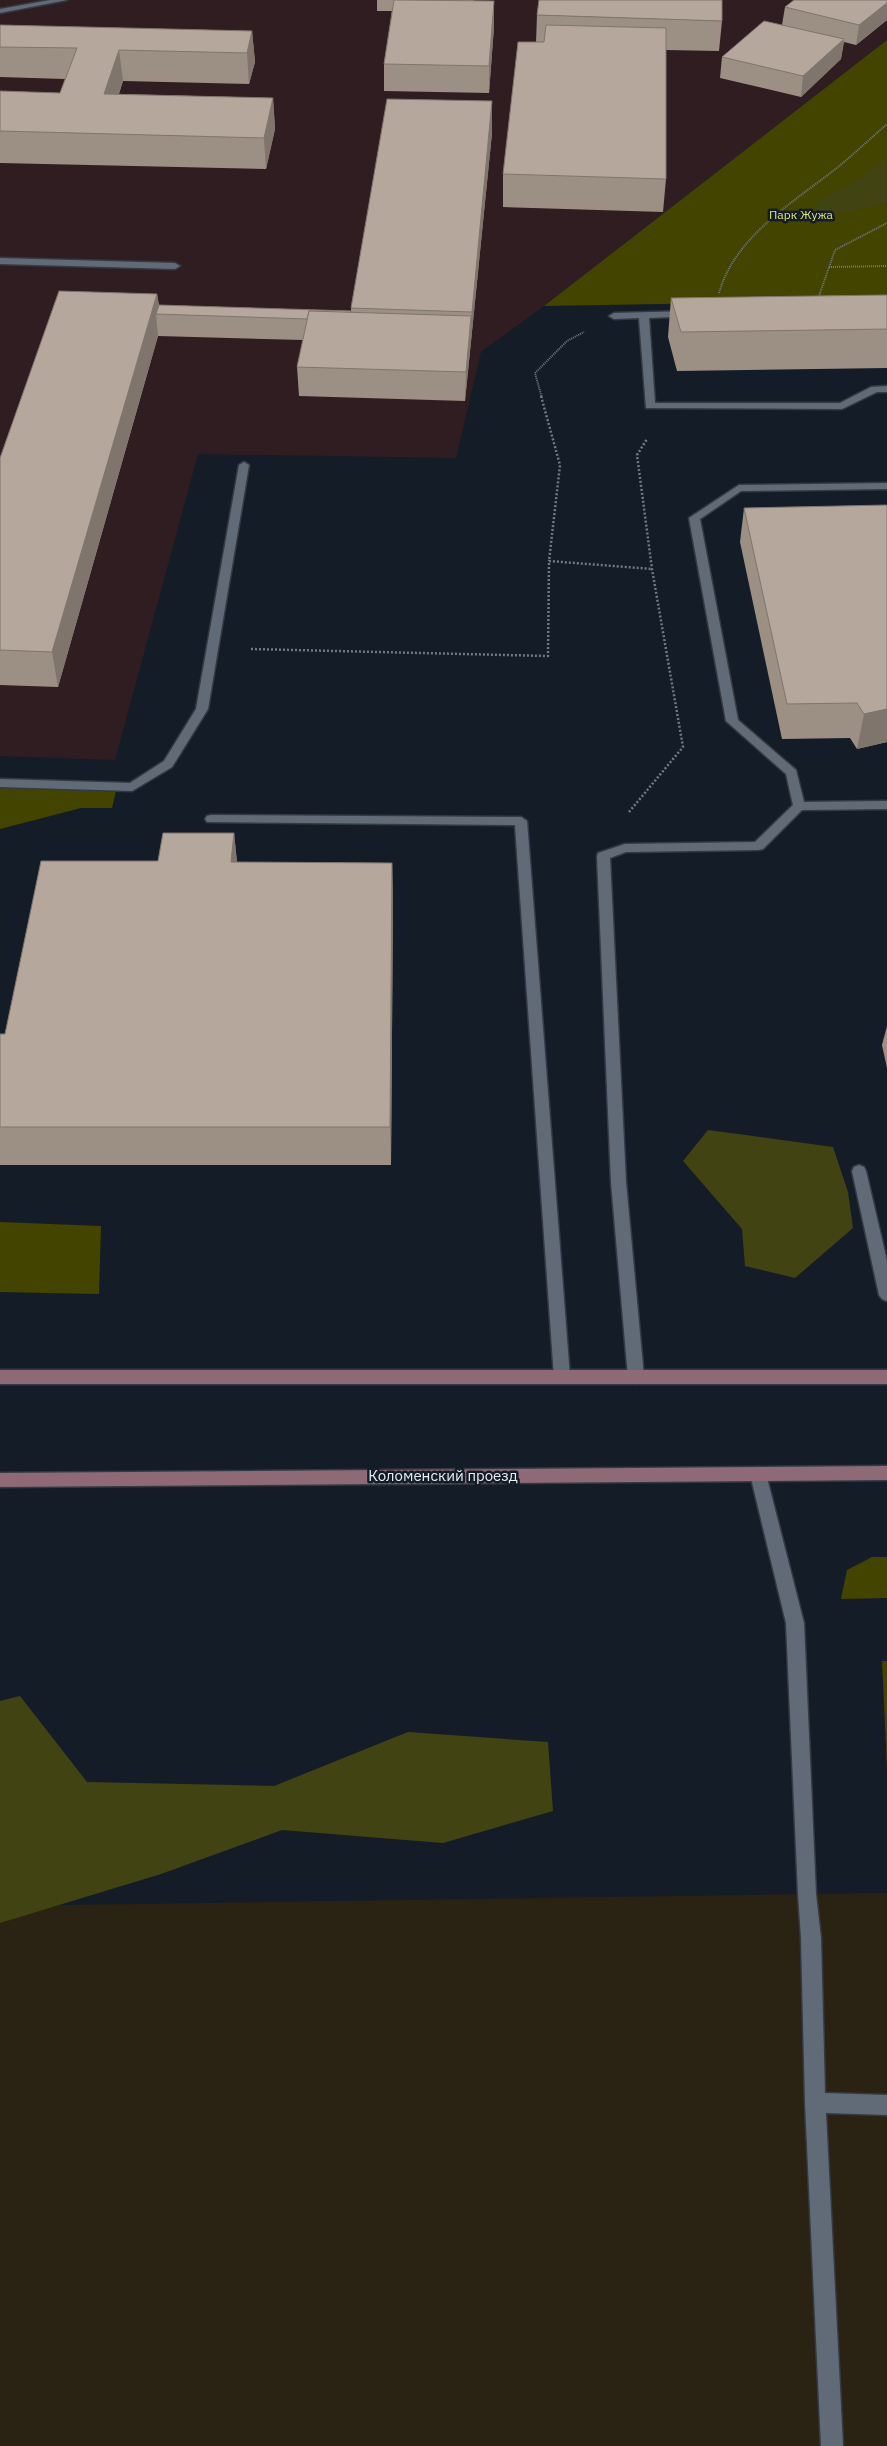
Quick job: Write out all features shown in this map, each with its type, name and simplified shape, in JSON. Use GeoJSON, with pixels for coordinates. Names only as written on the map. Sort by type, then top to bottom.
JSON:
{"type":"FeatureCollection","features":[{"type":"Feature","properties":{"kind":"main road"},"geometry":{"type":"LineString","coordinates":[[0,1377],[887,1377]]}},
{"type":"Feature","properties":{"kind":"main road","name":"Коломенский проезд"},"geometry":{"type":"LineString","coordinates":[[0,1480],[887,1473]]}},
{"type":"Feature","properties":{"kind":"lane"},"geometry":{"type":"LineString","coordinates":[[0,11],[63,0]]}},
{"type":"Feature","properties":{"kind":"lane"},"geometry":{"type":"LineString","coordinates":[[0,261],[175,266]]}},
{"type":"Feature","properties":{"kind":"lane"},"geometry":{"type":"LineString","coordinates":[[614,316],[718,313]]}},
{"type":"Feature","properties":{"kind":"lane"},"geometry":{"type":"LineString","coordinates":[[644,316],[650,406],[842,406],[876,389],[887,389]]}},
{"type":"Feature","properties":{"kind":"lane"},"geometry":{"type":"LineString","coordinates":[[0,783],[132,787],[168,764],[202,709],[244,464]]}},
{"type":"Feature","properties":{"kind":"lane"},"geometry":{"type":"LineString","coordinates":[[799,806],[792,773],[732,721],[694,518],[739,488],[887,486]]}},
{"type":"Feature","properties":{"kind":"lane"},"geometry":{"type":"LineString","coordinates":[[636,1377],[624,1264],[603,856],[625,848],[758,846],[799,806],[887,805]]}},
{"type":"Feature","properties":{"kind":"lane"},"geometry":{"type":"LineString","coordinates":[[211,819],[521,821],[562,1376]]}},
{"type":"Feature","properties":{"kind":"lane"},"geometry":{"type":"LineString","coordinates":[[859,1171],[887,1295]]}},
{"type":"Feature","properties":{"kind":"lane"},"geometry":{"type":"LineString","coordinates":[[758,1474],[795,1623],[807,1894],[812,1938],[816,2103],[832,2446]]}},
{"type":"Feature","properties":{"kind":"lane"},"geometry":{"type":"LineString","coordinates":[[816,2103],[887,2105]]}},
{"type":"Feature","properties":{"kind":"path"},"geometry":{"type":"LineString","coordinates":[[718,313],[720,285],[738,253],[780,211],[887,124]]}},
{"type":"Feature","properties":{"kind":"path"},"geometry":{"type":"LineString","coordinates":[[818,301],[835,250],[887,223]]}},
{"type":"Feature","properties":{"kind":"path"},"geometry":{"type":"LineString","coordinates":[[829,267],[887,266]]}},
{"type":"Feature","properties":{"kind":"path"},"geometry":{"type":"LineString","coordinates":[[213,648],[548,656],[549,561],[560,465],[535,373],[567,341],[614,316]]}},
{"type":"Feature","properties":{"kind":"path"},"geometry":{"type":"LineString","coordinates":[[549,561],[652,569]]}},
{"type":"Feature","properties":{"kind":"shaded area"},"geometry":{"type":"Polygon","coordinates":[[[0,0],[887,0],[887,40],[544,306],[481,352],[456,458],[198,454],[115,760],[0,756],[0,0]]]}},
{"type":"Feature","properties":{"kind":"shaded area"},"geometry":{"type":"Polygon","coordinates":[[[887,158],[887,204],[815,218],[818,201],[861,178],[887,158]]]}},
{"type":"Feature","properties":{"kind":"shaded area"},"geometry":{"type":"Polygon","coordinates":[[[708,1130],[833,1147],[848,1192],[853,1228],[795,1278],[745,1266],[742,1229],[683,1161],[708,1130]]]}},
{"type":"Feature","properties":{"kind":"shaded area"},"geometry":{"type":"Polygon","coordinates":[[[20,1696],[87,1782],[274,1786],[408,1732],[548,1742],[553,1811],[443,1843],[282,1830],[161,1874],[0,1923],[0,1701],[20,1696]]]}},
{"type":"Feature","properties":{"kind":"shaded area"},"geometry":{"type":"Polygon","coordinates":[[[887,1893],[887,2446],[0,2446],[0,1906],[887,1893]]]}},
{"type":"Feature","properties":{"kind":"green space","name":"Парк Жужа"},"geometry":{"type":"Polygon","coordinates":[[[887,40],[887,300],[544,306],[887,40]]]}},
{"type":"Feature","properties":{"kind":"green space"},"geometry":{"type":"Polygon","coordinates":[[[0,786],[116,791],[112,808],[81,808],[0,829],[0,786]]]}},
{"type":"Feature","properties":{"kind":"green space"},"geometry":{"type":"Polygon","coordinates":[[[0,1222],[101,1226],[99,1294],[0,1292],[0,1222]]]}},
{"type":"Feature","properties":{"kind":"green space"},"geometry":{"type":"Polygon","coordinates":[[[872,1557],[887,1557],[887,1598],[841,1599],[847,1570],[872,1557]]]}},
{"type":"Feature","properties":{"kind":"green space"},"geometry":{"type":"Polygon","coordinates":[[[882,1661],[887,1661],[887,1769],[882,1661]]]}},
{"type":"Feature","properties":{"kind":"building"},"geometry":{"type":"Polygon","coordinates":[[[394,0],[494,1],[489,66],[384,64],[394,0]]]}},
{"type":"Feature","properties":{"kind":"building"},"geometry":{"type":"Polygon","coordinates":[[[539,0],[722,0],[722,21],[537,15],[539,0]]]}},
{"type":"Feature","properties":{"kind":"building"},"geometry":{"type":"Polygon","coordinates":[[[794,0],[887,0],[887,3],[859,25],[785,7],[794,0]]]}},
{"type":"Feature","properties":{"kind":"building"},"geometry":{"type":"Polygon","coordinates":[[[764,21],[844,39],[803,76],[722,57],[764,21]]]}},
{"type":"Feature","properties":{"kind":"building"},"geometry":{"type":"Polygon","coordinates":[[[0,25],[252,31],[247,53],[119,50],[104,94],[273,98],[264,138],[0,131],[0,91],[60,93],[77,48],[0,47],[0,25]]]}},
{"type":"Feature","properties":{"kind":"building"},"geometry":{"type":"Polygon","coordinates":[[[546,25],[666,28],[666,179],[503,174],[518,42],[544,42],[546,25]]]}},
{"type":"Feature","properties":{"kind":"building"},"geometry":{"type":"Polygon","coordinates":[[[387,99],[492,101],[472,312],[351,308],[387,99]]]}},
{"type":"Feature","properties":{"kind":"building"},"geometry":{"type":"Polygon","coordinates":[[[59,291],[157,294],[52,652],[0,650],[0,458],[59,291]]]}},
{"type":"Feature","properties":{"kind":"building"},"geometry":{"type":"Polygon","coordinates":[[[887,295],[887,329],[681,332],[671,298],[887,295]]]}},
{"type":"Feature","properties":{"kind":"building"},"geometry":{"type":"Polygon","coordinates":[[[159,305],[351,311],[351,313],[309,311],[307,319],[156,314],[159,305]]]}},
{"type":"Feature","properties":{"kind":"building"},"geometry":{"type":"Polygon","coordinates":[[[309,311],[471,316],[466,372],[297,367],[309,311]]]}},
{"type":"Feature","properties":{"kind":"building"},"geometry":{"type":"Polygon","coordinates":[[[887,505],[887,709],[864,714],[857,703],[787,704],[744,508],[887,505]]]}},
{"type":"Feature","properties":{"kind":"building"},"geometry":{"type":"Polygon","coordinates":[[[163,833],[234,833],[231,862],[392,863],[390,1127],[0,1127],[0,1034],[5,1034],[41,861],[158,861],[163,833]]]}}]}
